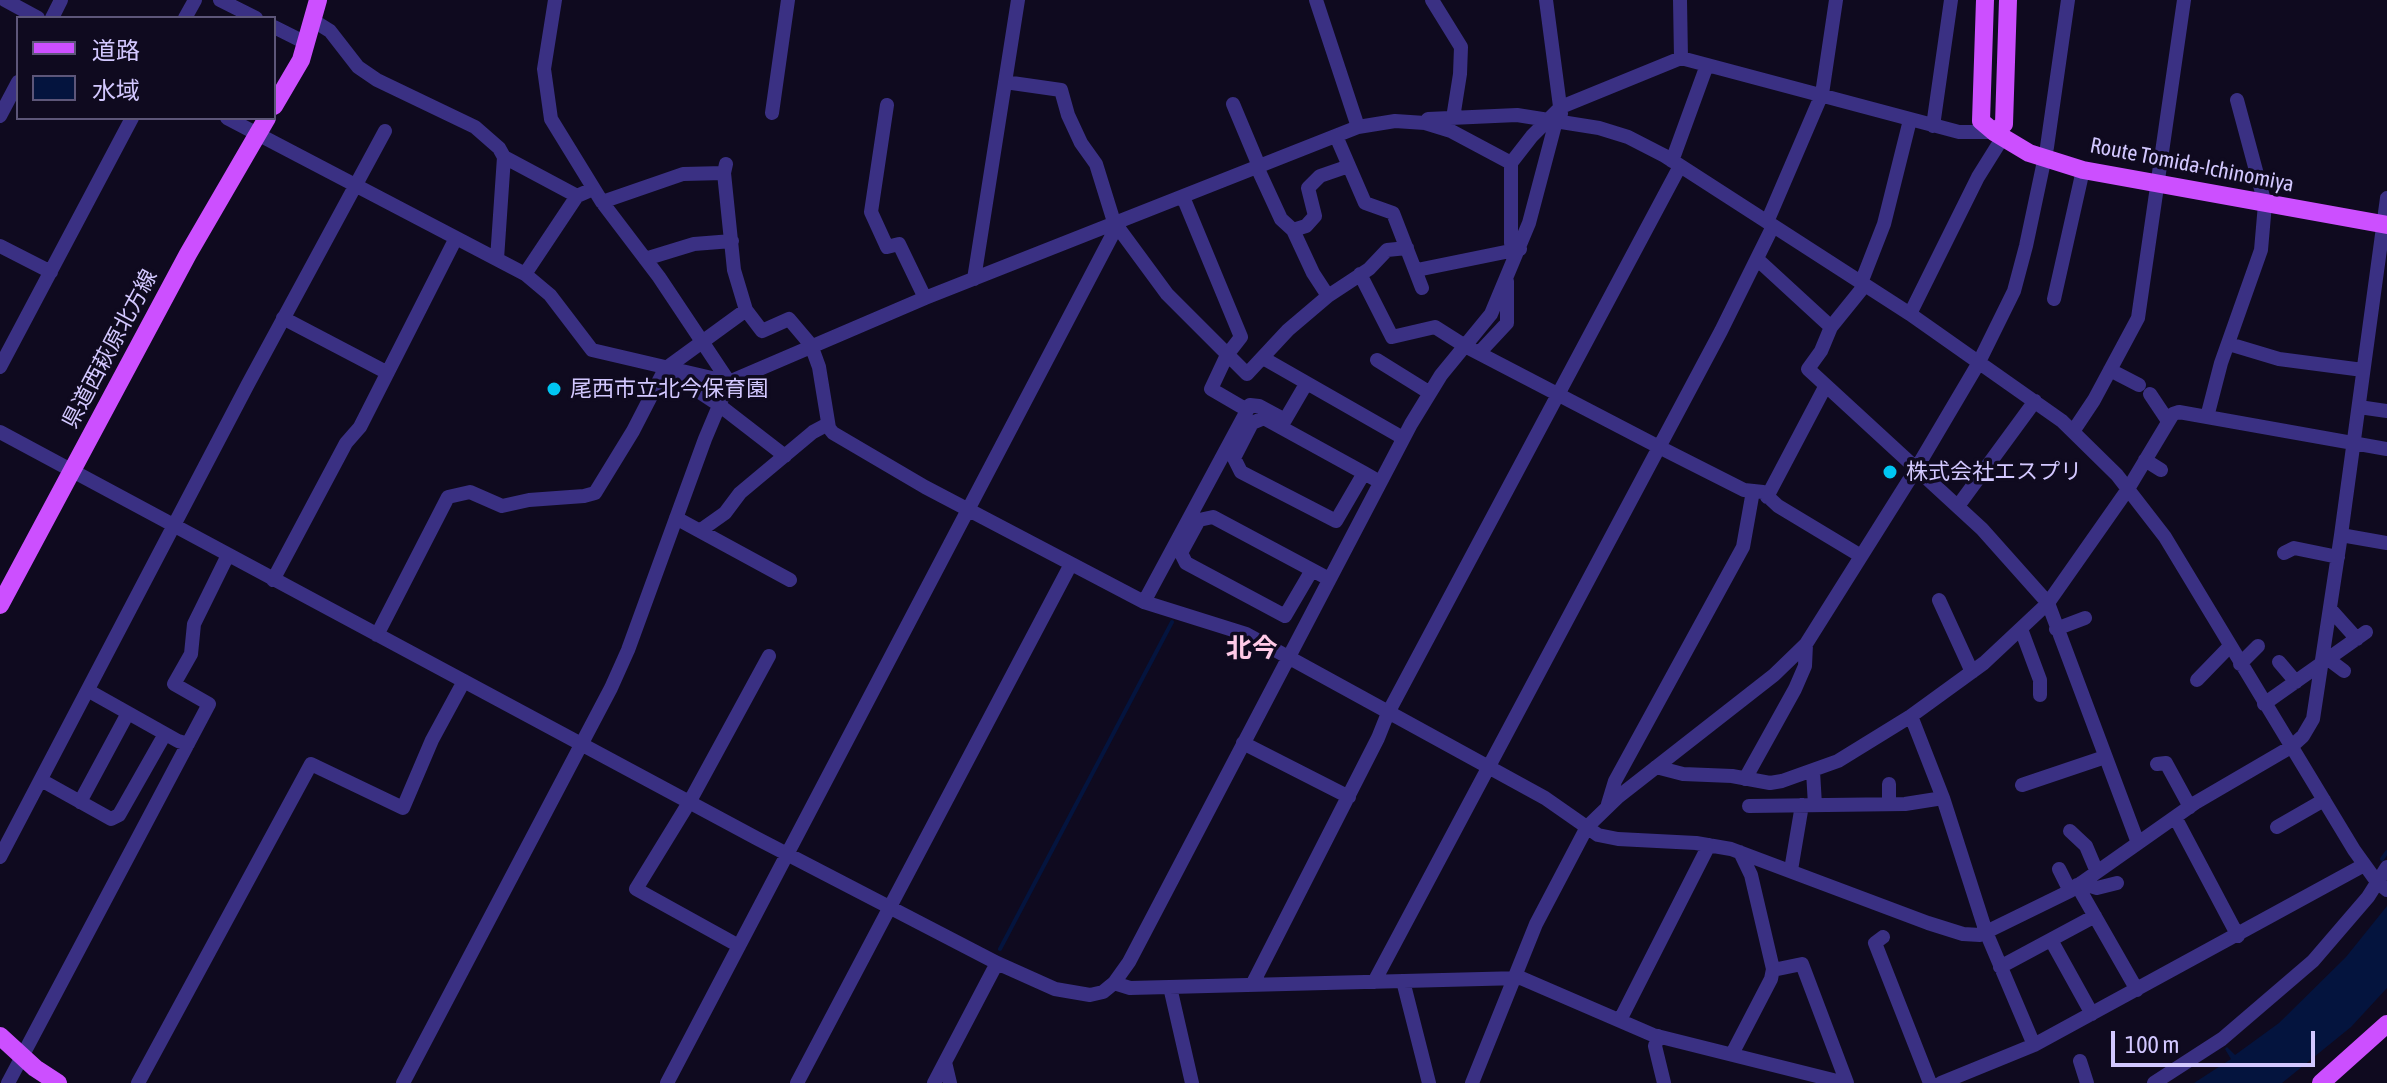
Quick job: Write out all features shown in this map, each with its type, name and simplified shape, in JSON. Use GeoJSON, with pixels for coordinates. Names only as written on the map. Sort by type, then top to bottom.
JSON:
{"type":"FeatureCollection","features":[{"type":"Feature","properties":{"kind":"main road"},"geometry":{"type":"LineString","coordinates":[[276,103],[301,60],[318,0]]}},
{"type":"Feature","properties":{"kind":"main road"},"geometry":{"type":"LineString","coordinates":[[1985,0],[1981,121],[1999,135],[2004,124],[2008,0]]}},
{"type":"Feature","properties":{"kind":"main road","name":"県道西萩原北方線"},"geometry":{"type":"LineString","coordinates":[[0,605],[188,254],[262,126]]}},
{"type":"Feature","properties":{"kind":"main road","name":"Route Tomida-Ichinomiya"},"geometry":{"type":"LineString","coordinates":[[1999,135],[2029,153],[2083,170],[2385,224]]}},
{"type":"Feature","properties":{"kind":"main road"},"geometry":{"type":"LineString","coordinates":[[2321,1083],[2387,1024]]}},
{"type":"Feature","properties":{"kind":"main road"},"geometry":{"type":"LineString","coordinates":[[0,1036],[58,1083]]}},
{"type":"Feature","properties":{"kind":"street"},"geometry":{"type":"LineString","coordinates":[[5,0],[34,16]]}},
{"type":"Feature","properties":{"kind":"street"},"geometry":{"type":"LineString","coordinates":[[220,0],[252,16]]}},
{"type":"Feature","properties":{"kind":"street"},"geometry":{"type":"LineString","coordinates":[[555,0],[544,69],[551,119],[593,189],[704,342],[729,382]]}},
{"type":"Feature","properties":{"kind":"street"},"geometry":{"type":"LineString","coordinates":[[772,113],[788,0]]}},
{"type":"Feature","properties":{"kind":"street"},"geometry":{"type":"LineString","coordinates":[[974,279],[1018,0]]}},
{"type":"Feature","properties":{"kind":"street"},"geometry":{"type":"LineString","coordinates":[[1316,0],[1358,127]]}},
{"type":"Feature","properties":{"kind":"street"},"geometry":{"type":"LineString","coordinates":[[1432,0],[1461,47],[1453,118]]}},
{"type":"Feature","properties":{"kind":"street"},"geometry":{"type":"LineString","coordinates":[[0,432],[273,580],[1028,979],[1074,993],[1090,995],[1103,992],[1114,983],[1149,928],[1403,438],[1430,393],[1472,350],[1507,279],[1529,223],[1556,118],[1546,0]]}},
{"type":"Feature","properties":{"kind":"street"},"geometry":{"type":"LineString","coordinates":[[1680,0],[1681,58]]}},
{"type":"Feature","properties":{"kind":"street"},"geometry":{"type":"LineString","coordinates":[[1374,982],[1757,259],[1822,94],[1836,0]]}},
{"type":"Feature","properties":{"kind":"street"},"geometry":{"type":"LineString","coordinates":[[1933,126],[1951,0]]}},
{"type":"Feature","properties":{"kind":"street"},"geometry":{"type":"LineString","coordinates":[[1472,1083],[1536,924],[1587,827],[1656,767],[1774,675],[1806,644],[1978,364],[2014,291],[2046,156],[2068,0]]}},
{"type":"Feature","properties":{"kind":"street"},"geometry":{"type":"LineString","coordinates":[[2074,430],[2094,400],[2138,318],[2184,0]]}},
{"type":"Feature","properties":{"kind":"street"},"geometry":{"type":"LineString","coordinates":[[314,21],[330,31],[358,67],[377,80],[475,127],[499,148],[504,157],[577,196]]}},
{"type":"Feature","properties":{"kind":"street"},"geometry":{"type":"LineString","coordinates":[[276,28],[306,43]]}},
{"type":"Feature","properties":{"kind":"street"},"geometry":{"type":"LineString","coordinates":[[1520,249],[1511,243],[1511,163],[1556,118],[1681,58],[1933,126],[1959,132],[1999,135],[1910,314]]}},
{"type":"Feature","properties":{"kind":"street"},"geometry":{"type":"LineString","coordinates":[[1252,985],[1349,797],[1388,713],[1559,394],[1676,164],[1707,65]]}},
{"type":"Feature","properties":{"kind":"street"},"geometry":{"type":"LineString","coordinates":[[1005,82],[1061,90],[1081,143],[1096,164],[1116,224],[1167,294],[1247,374],[1288,330],[1328,296],[1369,269],[1387,250],[1407,248]]}},
{"type":"Feature","properties":{"kind":"street"},"geometry":{"type":"LineString","coordinates":[[0,116],[16,86]]}},
{"type":"Feature","properties":{"kind":"street"},"geometry":{"type":"LineString","coordinates":[[2207,417],[2261,250],[2265,204],[2237,100]]}},
{"type":"Feature","properties":{"kind":"street"},"geometry":{"type":"LineString","coordinates":[[1233,104],[1281,219],[1293,230],[1313,273],[1328,296]]}},
{"type":"Feature","properties":{"kind":"street"},"geometry":{"type":"LineString","coordinates":[[887,105],[871,212],[887,247],[899,244],[925,298]]}},
{"type":"Feature","properties":{"kind":"street"},"geometry":{"type":"LineString","coordinates":[[236,120],[262,126],[357,185],[525,274],[550,295],[592,350],[729,382],[925,298],[1358,127],[1395,121],[1517,115],[1556,118],[1615,132],[1676,164],[1910,314],[2074,430],[2128,489],[2165,537],[2364,865],[2382,886]]}},
{"type":"Feature","properties":{"kind":"street"},"geometry":{"type":"LineString","coordinates":[[0,367],[131,120]]}},
{"type":"Feature","properties":{"kind":"street"},"geometry":{"type":"LineString","coordinates":[[1910,120],[1888,212],[1863,284],[1831,327],[1821,351],[1808,369],[1958,506],[2048,603],[2138,843]]}},
{"type":"Feature","properties":{"kind":"street"},"geometry":{"type":"LineString","coordinates":[[1395,121],[1425,123],[1451,131],[1511,163]]}},
{"type":"Feature","properties":{"kind":"street"},"geometry":{"type":"LineString","coordinates":[[0,857],[283,318],[385,131]]}},
{"type":"Feature","properties":{"kind":"street"},"geometry":{"type":"LineString","coordinates":[[1336,136],[1365,203],[1393,213],[1422,288]]}},
{"type":"Feature","properties":{"kind":"street"},"geometry":{"type":"LineString","coordinates":[[497,259],[504,157]]}},
{"type":"Feature","properties":{"kind":"street"},"geometry":{"type":"LineString","coordinates":[[1293,230],[1306,226],[1315,216],[1308,188],[1320,176],[1349,166]]}},
{"type":"Feature","properties":{"kind":"street"},"geometry":{"type":"LineString","coordinates":[[602,202],[683,174],[725,168],[734,270],[746,310],[762,331],[789,319],[811,345],[819,367],[828,424],[833,433],[969,510],[1144,602],[1246,634],[1545,798],[1598,835],[1709,845],[1740,852],[1928,923],[1963,934],[1980,935],[2076,886],[2190,807],[2291,747],[2303,736],[2313,719],[2325,662],[2387,198]]}},
{"type":"Feature","properties":{"kind":"street"},"geometry":{"type":"LineString","coordinates":[[2054,299],[2083,170]]}},
{"type":"Feature","properties":{"kind":"street"},"geometry":{"type":"LineString","coordinates":[[525,274],[577,196],[593,189]]}},
{"type":"Feature","properties":{"kind":"street"},"geometry":{"type":"LineString","coordinates":[[1183,197],[1241,337],[1227,355],[1211,389],[1247,410]]}},
{"type":"Feature","properties":{"kind":"street"},"geometry":{"type":"LineString","coordinates":[[667,1083],[1116,224]]}},
{"type":"Feature","properties":{"kind":"street"},"geometry":{"type":"LineString","coordinates":[[273,580],[346,443],[360,427],[456,238]]}},
{"type":"Feature","properties":{"kind":"street"},"geometry":{"type":"LineString","coordinates":[[645,259],[694,244],[732,241]]}},
{"type":"Feature","properties":{"kind":"street"},"geometry":{"type":"LineString","coordinates":[[0,246],[51,272]]}},
{"type":"Feature","properties":{"kind":"street"},"geometry":{"type":"LineString","coordinates":[[1417,270],[1520,249]]}},
{"type":"Feature","properties":{"kind":"street"},"geometry":{"type":"LineString","coordinates":[[1757,259],[1831,327]]}},
{"type":"Feature","properties":{"kind":"street"},"geometry":{"type":"LineString","coordinates":[[1360,274],[1392,337],[1435,327],[1472,350],[1659,447],[1744,490],[1760,494],[1861,556]]}},
{"type":"Feature","properties":{"kind":"street"},"geometry":{"type":"LineString","coordinates":[[377,635],[448,497],[470,492],[502,506],[595,493],[633,431],[665,369],[746,310]]}},
{"type":"Feature","properties":{"kind":"street"},"geometry":{"type":"LineString","coordinates":[[283,318],[386,372]]}},
{"type":"Feature","properties":{"kind":"street"},"geometry":{"type":"LineString","coordinates":[[2229,344],[2279,359],[2363,370]]}},
{"type":"Feature","properties":{"kind":"street"},"geometry":{"type":"LineString","coordinates":[[1263,358],[1403,438]]}},
{"type":"Feature","properties":{"kind":"street"},"geometry":{"type":"LineString","coordinates":[[1377,360],[1430,393]]}},
{"type":"Feature","properties":{"kind":"street"},"geometry":{"type":"LineString","coordinates":[[665,369],[719,405],[785,456]]}},
{"type":"Feature","properties":{"kind":"street"},"geometry":{"type":"LineString","coordinates":[[2110,370],[2144,390],[2168,421]]}},
{"type":"Feature","properties":{"kind":"street"},"geometry":{"type":"LineString","coordinates":[[403,1083],[628,650],[729,382]]}},
{"type":"Feature","properties":{"kind":"street"},"geometry":{"type":"LineString","coordinates":[[1144,602],[1250,405],[1259,406],[1285,420],[1306,384]]}},
{"type":"Feature","properties":{"kind":"street"},"geometry":{"type":"LineString","coordinates":[[1608,807],[1615,781],[1743,547],[1760,494],[1825,387]]}},
{"type":"Feature","properties":{"kind":"street"},"geometry":{"type":"LineString","coordinates":[[1958,506],[2035,401]]}},
{"type":"Feature","properties":{"kind":"street"},"geometry":{"type":"LineString","coordinates":[[2359,407],[2387,411]]}},
{"type":"Feature","properties":{"kind":"street"},"geometry":{"type":"LineString","coordinates":[[1656,767],[1683,774],[1718,775],[1770,783],[1813,771],[1850,754],[1911,716],[1972,672],[2048,603],[2128,489],[2173,414],[2179,412],[2387,449]]}},
{"type":"Feature","properties":{"kind":"street"},"geometry":{"type":"LineString","coordinates":[[1364,473],[1336,521],[1241,472],[1234,458],[1252,423],[1264,418],[1364,473],[1380,482]]}},
{"type":"Feature","properties":{"kind":"street"},"geometry":{"type":"LineString","coordinates":[[701,530],[725,513],[740,493],[813,432],[828,424]]}},
{"type":"Feature","properties":{"kind":"street"},"geometry":{"type":"LineString","coordinates":[[2145,460],[2161,470]]}},
{"type":"Feature","properties":{"kind":"street"},"geometry":{"type":"LineString","coordinates":[[1312,570],[1285,616],[1186,563],[1181,553],[1199,520],[1213,517],[1329,579]]}},
{"type":"Feature","properties":{"kind":"street"},"geometry":{"type":"LineString","coordinates":[[676,518],[790,580]]}},
{"type":"Feature","properties":{"kind":"street"},"geometry":{"type":"LineString","coordinates":[[2341,535],[2387,543]]}},
{"type":"Feature","properties":{"kind":"street"},"geometry":{"type":"LineString","coordinates":[[2284,553],[2294,548],[2338,557]]}},
{"type":"Feature","properties":{"kind":"street"},"geometry":{"type":"LineString","coordinates":[[8,1083],[209,704],[174,684],[191,654],[194,624],[228,555]]}},
{"type":"Feature","properties":{"kind":"street"},"geometry":{"type":"LineString","coordinates":[[797,1083],[1071,564]]}},
{"type":"Feature","properties":{"kind":"street"},"geometry":{"type":"LineString","coordinates":[[1939,600],[1972,672]]}},
{"type":"Feature","properties":{"kind":"street"},"geometry":{"type":"LineString","coordinates":[[2264,704],[2362,636],[2331,610]]}},
{"type":"Feature","properties":{"kind":"street"},"geometry":{"type":"LineString","coordinates":[[2056,629],[2085,618]]}},
{"type":"Feature","properties":{"kind":"street"},"geometry":{"type":"LineString","coordinates":[[2021,629],[2040,680],[2040,695]]}},
{"type":"Feature","properties":{"kind":"street"},"geometry":{"type":"LineString","coordinates":[[1745,779],[1795,689],[1805,666],[1806,644]]}},
{"type":"Feature","properties":{"kind":"street"},"geometry":{"type":"LineString","coordinates":[[2240,664],[2258,646]]}},
{"type":"Feature","properties":{"kind":"street"},"geometry":{"type":"LineString","coordinates":[[2197,680],[2229,647]]}},
{"type":"Feature","properties":{"kind":"street"},"geometry":{"type":"LineString","coordinates":[[739,946],[636,889],[690,801],[769,656]]}},
{"type":"Feature","properties":{"kind":"street"},"geometry":{"type":"LineString","coordinates":[[2279,662],[2296,682]]}},
{"type":"Feature","properties":{"kind":"street"},"geometry":{"type":"LineString","coordinates":[[2325,662],[2344,671]]}},
{"type":"Feature","properties":{"kind":"street"},"geometry":{"type":"LineString","coordinates":[[138,1083],[311,764],[403,808],[432,740],[464,681]]}},
{"type":"Feature","properties":{"kind":"street"},"geometry":{"type":"LineString","coordinates":[[89,691],[188,744]]}},
{"type":"Feature","properties":{"kind":"street"},"geometry":{"type":"LineString","coordinates":[[80,802],[128,713]]}},
{"type":"Feature","properties":{"kind":"street"},"geometry":{"type":"LineString","coordinates":[[1911,716],[1943,798],[1986,932],[2034,1045]]}},
{"type":"Feature","properties":{"kind":"street"},"geometry":{"type":"LineString","coordinates":[[41,780],[111,819],[119,815],[165,734]]}},
{"type":"Feature","properties":{"kind":"street"},"geometry":{"type":"LineString","coordinates":[[1243,743],[1349,797]]}},
{"type":"Feature","properties":{"kind":"street"},"geometry":{"type":"LineString","coordinates":[[2022,785],[2105,757]]}},
{"type":"Feature","properties":{"kind":"street"},"geometry":{"type":"LineString","coordinates":[[2157,764],[2166,763],[2190,807]]}},
{"type":"Feature","properties":{"kind":"street"},"geometry":{"type":"LineString","coordinates":[[1791,870],[1808,805],[1813,771]]}},
{"type":"Feature","properties":{"kind":"street"},"geometry":{"type":"LineString","coordinates":[[1889,784],[1889,804]]}},
{"type":"Feature","properties":{"kind":"street"},"geometry":{"type":"LineString","coordinates":[[1749,806],[1889,804],[1943,798]]}},
{"type":"Feature","properties":{"kind":"street"},"geometry":{"type":"LineString","coordinates":[[2277,827],[2324,800]]}},
{"type":"Feature","properties":{"kind":"street"},"geometry":{"type":"LineString","coordinates":[[2175,817],[2238,936]]}},
{"type":"Feature","properties":{"kind":"street"},"geometry":{"type":"LineString","coordinates":[[2070,831],[2086,846],[2097,872]]}},
{"type":"Feature","properties":{"kind":"street"},"geometry":{"type":"LineString","coordinates":[[1620,1020],[1709,845]]}},
{"type":"Feature","properties":{"kind":"street"},"geometry":{"type":"LineString","coordinates":[[1732,1054],[1773,970],[1751,875],[1740,852]]}},
{"type":"Feature","properties":{"kind":"street"},"geometry":{"type":"LineString","coordinates":[[1941,1083],[2034,1045],[2364,865]]}},
{"type":"Feature","properties":{"kind":"street"},"geometry":{"type":"LineString","coordinates":[[2154,1083],[2222,1039],[2313,961],[2368,897],[2382,886],[2387,867]]}},
{"type":"Feature","properties":{"kind":"street"},"geometry":{"type":"LineString","coordinates":[[2059,869],[2076,886],[2137,990]]}},
{"type":"Feature","properties":{"kind":"street"},"geometry":{"type":"LineString","coordinates":[[2076,886],[2097,888],[2117,883]]}},
{"type":"Feature","properties":{"kind":"street"},"geometry":{"type":"LineString","coordinates":[[2000,967],[2095,916]]}},
{"type":"Feature","properties":{"kind":"street"},"geometry":{"type":"LineString","coordinates":[[1883,937],[1875,943],[1930,1083]]}},
{"type":"Feature","properties":{"kind":"street"},"geometry":{"type":"LineString","coordinates":[[2051,940],[2092,1014]]}},
{"type":"Feature","properties":{"kind":"street"},"geometry":{"type":"LineString","coordinates":[[934,1083],[997,963]]}},
{"type":"Feature","properties":{"kind":"street"},"geometry":{"type":"LineString","coordinates":[[1773,970],[1802,964],[1846,1083]]}},
{"type":"Feature","properties":{"kind":"street"},"geometry":{"type":"LineString","coordinates":[[1114,983],[1130,988],[1170,991],[1404,986],[1511,982],[1521,978],[1658,1036],[1846,1083]]}},
{"type":"Feature","properties":{"kind":"street"},"geometry":{"type":"LineString","coordinates":[[1170,991],[1374,982],[1404,986]]}},
{"type":"Feature","properties":{"kind":"street"},"geometry":{"type":"LineString","coordinates":[[1404,986],[1429,1083]]}},
{"type":"Feature","properties":{"kind":"street"},"geometry":{"type":"LineString","coordinates":[[1170,991],[1192,1083]]}},
{"type":"Feature","properties":{"kind":"street"},"geometry":{"type":"LineString","coordinates":[[1658,1036],[1655,1046],[1664,1083]]}},
{"type":"Feature","properties":{"kind":"street"},"geometry":{"type":"LineString","coordinates":[[2080,1061],[2087,1083]]}},
{"type":"Feature","properties":{"kind":"street"},"geometry":{"type":"LineString","coordinates":[[945,1062],[950,1083]]}},
{"type":"Feature","properties":{"kind":"water"},"geometry":{"type":"Polygon","coordinates":[[[2387,906],[2387,988],[2351,1027],[2282,1083],[2194,1083],[2231,1059],[2225,1049],[2227,1047],[2235,1055],[2279,1023],[2346,957],[2387,906]]]}},
{"type":"Feature","properties":{"kind":"waterway"},"geometry":{"type":"LineString","coordinates":[[1000,949],[1172,622]]}},
{"type":"Feature","properties":{"kind":"waterway"},"geometry":{"type":"LineString","coordinates":[[2382,859],[2387,852]]}},
{"type":"Feature","properties":{"kind":"place","name":"尾西市立北今保育園"},"geometry":{"type":"Point","coordinates":[554,389]}},
{"type":"Feature","properties":{"kind":"place","name":"株式会社エスプリ"},"geometry":{"type":"Point","coordinates":[1890,472]}},
{"type":"Feature","properties":{"kind":"district","name":"北今"},"geometry":{"type":"Point","coordinates":[1252,649]}}]}
